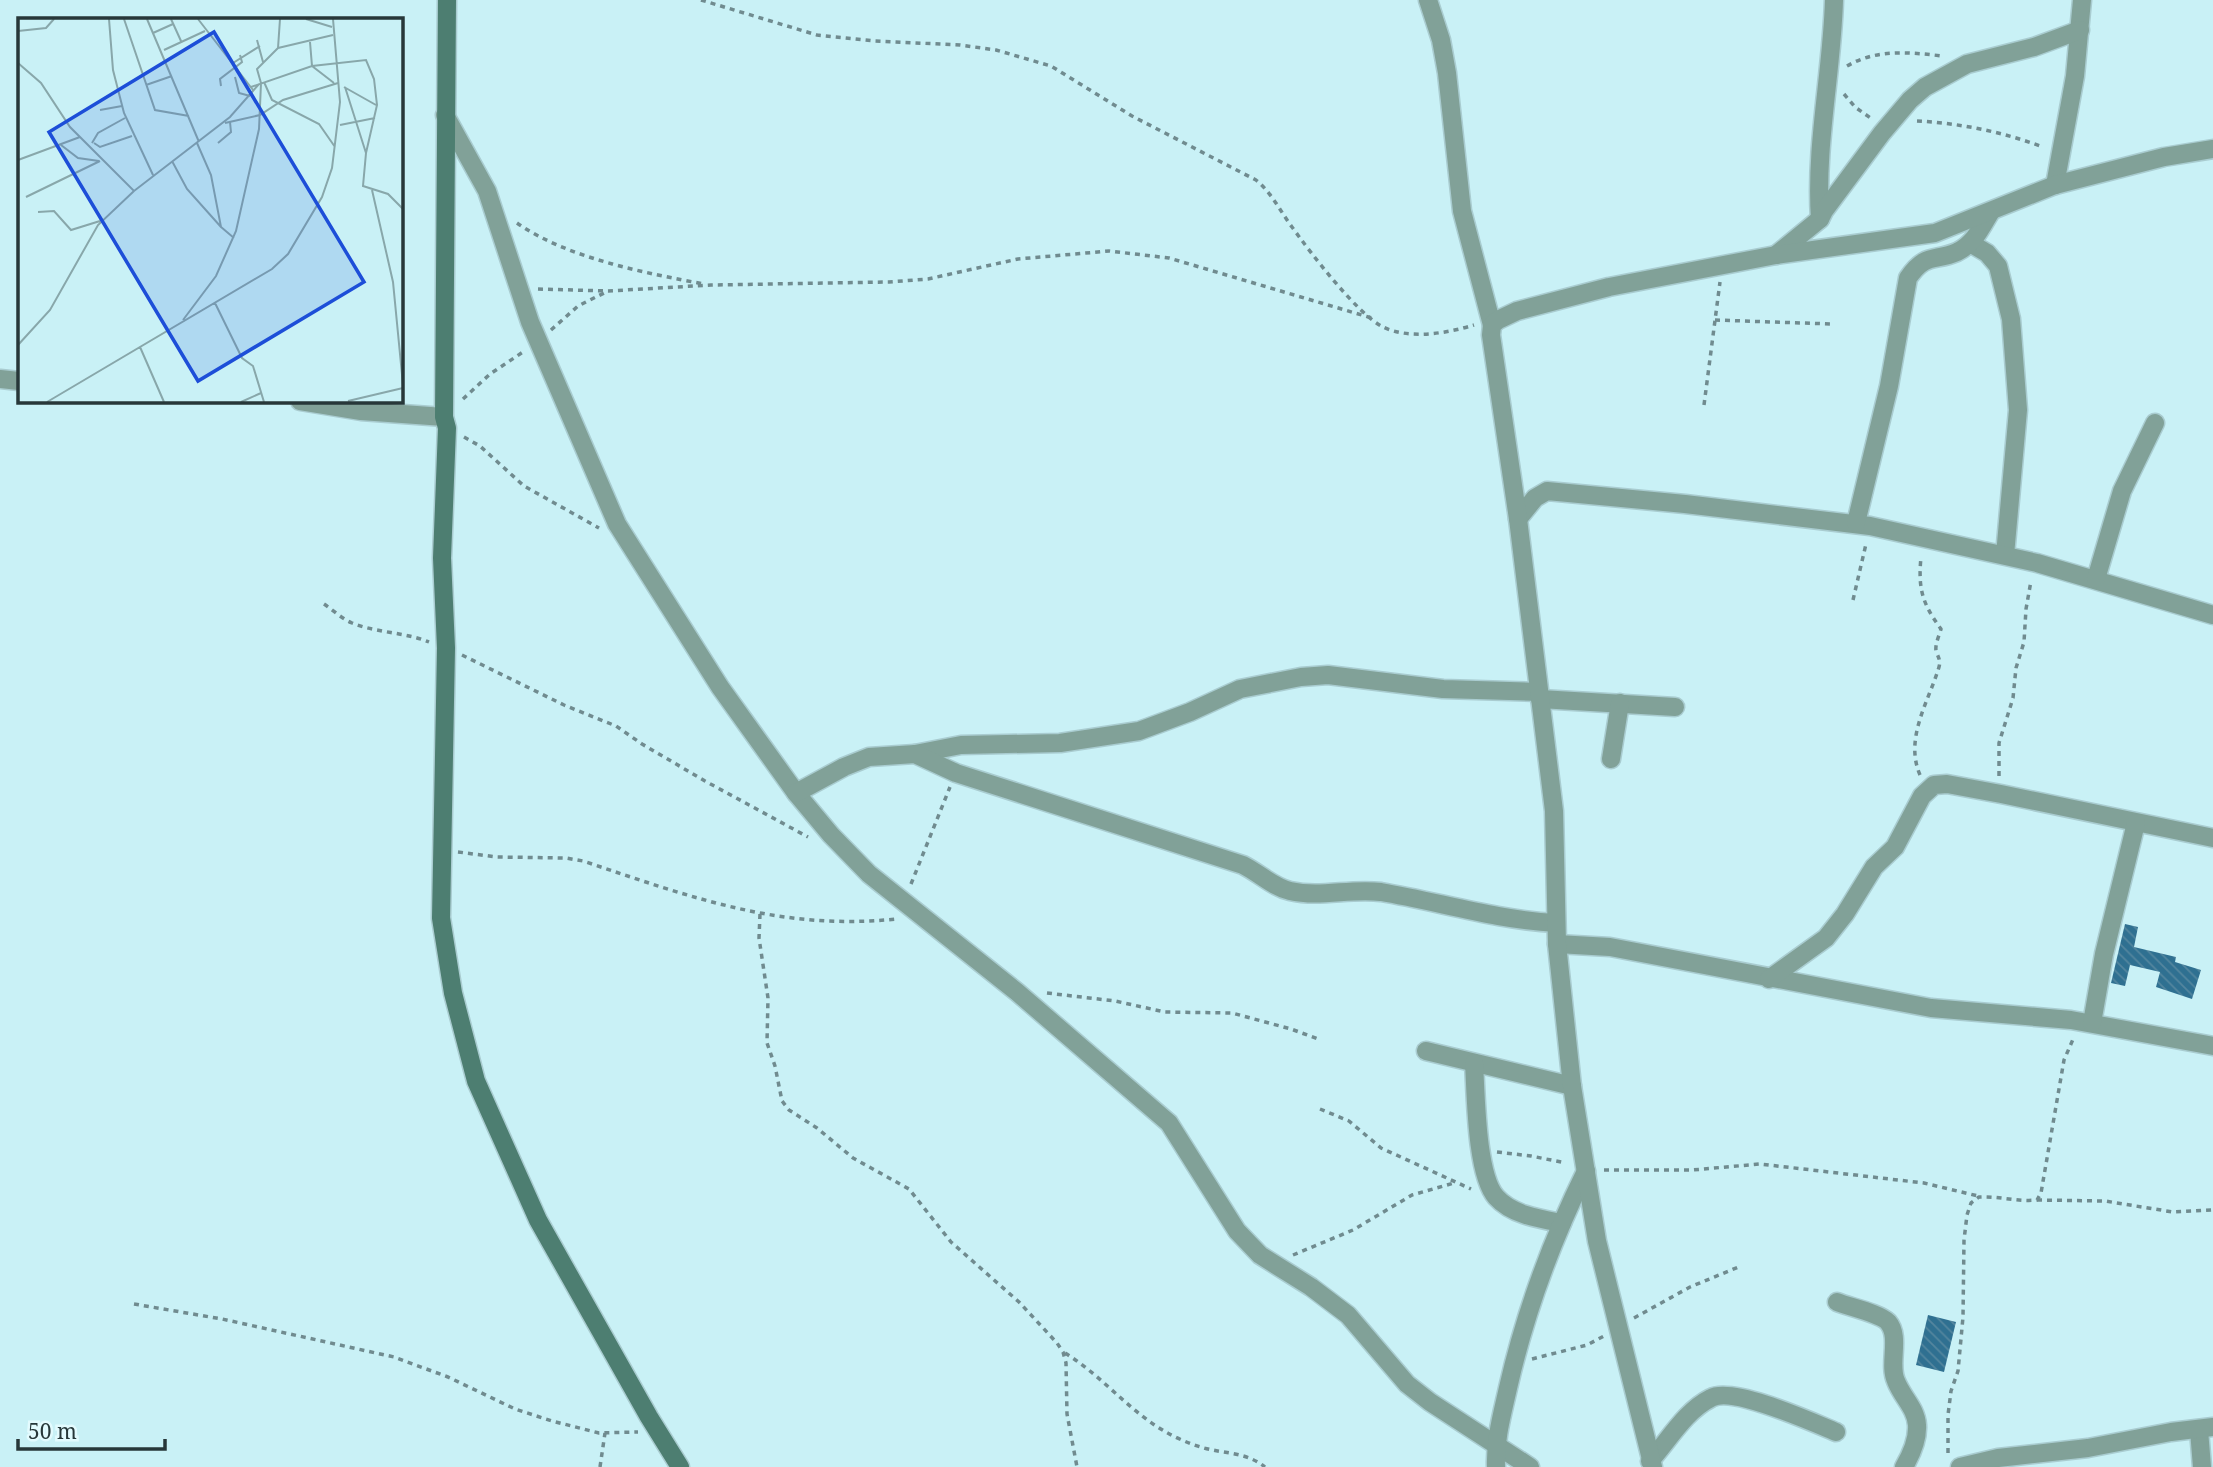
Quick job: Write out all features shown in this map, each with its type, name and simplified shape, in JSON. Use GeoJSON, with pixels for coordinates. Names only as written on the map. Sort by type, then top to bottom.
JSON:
{"type":"FeatureCollection","features":[{"type":"Feature","properties":{"kind":"street"},"geometry":{"type":"LineString","coordinates":[[447,0],[442,558],[446,648],[441,918],[453,993],[476,1081],[538,1220],[680,1467]]}},
{"type":"Feature","properties":{"kind":"street"},"geometry":{"type":"LineString","coordinates":[[1427,0],[1441,40],[1447,73],[1462,211],[1491,323],[1518,519],[1554,811],[1557,944],[1572,1086],[1597,1241],[1651,1464]]}},
{"type":"Feature","properties":{"kind":"street"},"geometry":{"type":"LineString","coordinates":[[1820,219],[1821,144],[1834,0]]}},
{"type":"Feature","properties":{"kind":"street"},"geometry":{"type":"LineString","coordinates":[[2055,185],[2075,76],[2082,0]]}},
{"type":"Feature","properties":{"kind":"street"},"geometry":{"type":"LineString","coordinates":[[1776,256],[1820,219],[1910,100],[1925,88],[1961,67],[2034,47],[2080,30]]}},
{"type":"Feature","properties":{"kind":"street"},"geometry":{"type":"LineString","coordinates":[[445,114],[493,205],[518,289],[538,342],[617,524],[720,687],[796,793],[869,874],[1017,992],[1169,1122],[1237,1231],[1260,1255],[1311,1287],[1348,1315],[1408,1384],[1430,1402],[1530,1467]]}},
{"type":"Feature","properties":{"kind":"street"},"geometry":{"type":"LineString","coordinates":[[1491,323],[1517,312],[1609,287],[1776,256],[1935,233],[2055,185],[2164,157],[2213,149]]}},
{"type":"Feature","properties":{"kind":"street"},"geometry":{"type":"LineString","coordinates":[[1863,524],[1871,455],[1889,386],[1908,278],[1916,266],[1931,257],[1956,253],[1970,243],[1990,213]]}},
{"type":"Feature","properties":{"kind":"street"},"geometry":{"type":"LineString","coordinates":[[1970,243],[1987,253],[1998,266],[2011,319],[2018,410],[2005,555]]}},
{"type":"Feature","properties":{"kind":"street"},"geometry":{"type":"LineString","coordinates":[[0,379],[18,381]]}},
{"type":"Feature","properties":{"kind":"street"},"geometry":{"type":"LineString","coordinates":[[306,402],[445,423]]}},
{"type":"Feature","properties":{"kind":"street"},"geometry":{"type":"LineString","coordinates":[[2096,579],[2122,491],[2155,423]]}},
{"type":"Feature","properties":{"kind":"street"},"geometry":{"type":"LineString","coordinates":[[1518,519],[1535,498],[1547,491],[1863,524],[2037,562],[2213,615]]}},
{"type":"Feature","properties":{"kind":"street"},"geometry":{"type":"LineString","coordinates":[[796,793],[869,757],[915,754],[961,745],[1060,743],[1139,731],[1240,689],[1301,677],[1328,675],[1443,689],[1675,707]]}},
{"type":"Feature","properties":{"kind":"street"},"geometry":{"type":"LineString","coordinates":[[1611,759],[1620,703]]}},
{"type":"Feature","properties":{"kind":"street"},"geometry":{"type":"LineString","coordinates":[[915,754],[956,773],[1243,865],[1261,874],[1277,887],[1290,891],[1318,894],[1357,890],[1380,892],[1469,912],[1556,923]]}},
{"type":"Feature","properties":{"kind":"street"},"geometry":{"type":"LineString","coordinates":[[1769,979],[1826,938],[1845,914],[1874,867],[1900,840],[1926,790],[1934,785],[1947,784],[2001,794],[2213,838]]}},
{"type":"Feature","properties":{"kind":"street"},"geometry":{"type":"LineString","coordinates":[[2090,1023],[2136,823]]}},
{"type":"Feature","properties":{"kind":"street"},"geometry":{"type":"LineString","coordinates":[[1557,944],[1610,947],[1931,1008],[2090,1023],[2213,1046]]}},
{"type":"Feature","properties":{"kind":"street"},"geometry":{"type":"LineString","coordinates":[[1426,1051],[1572,1086]]}},
{"type":"Feature","properties":{"kind":"street"},"geometry":{"type":"LineString","coordinates":[[1474,1062],[1482,1150],[1491,1190],[1501,1201],[1523,1214],[1562,1223]]}},
{"type":"Feature","properties":{"kind":"street"},"geometry":{"type":"LineString","coordinates":[[1496,1467],[1495,1444],[1526,1317],[1562,1223],[1586,1171]]}},
{"type":"Feature","properties":{"kind":"street"},"geometry":{"type":"LineString","coordinates":[[1837,1302],[1877,1316],[1889,1324],[1893,1333],[1895,1381],[1917,1421],[1917,1432],[1904,1467]]}},
{"type":"Feature","properties":{"kind":"street"},"geometry":{"type":"LineString","coordinates":[[1651,1464],[1685,1419],[1705,1401],[1718,1395],[1745,1399],[1836,1432]]}},
{"type":"Feature","properties":{"kind":"street"},"geometry":{"type":"LineString","coordinates":[[1954,1460],[1998,1458],[2206,1429],[2202,1467]]}},
{"type":"Feature","properties":{"kind":"path"},"geometry":{"type":"LineString","coordinates":[[701,0],[817,35],[996,50],[1051,66],[1142,121],[1256,180],[1271,194],[1291,226],[1347,295],[1386,328],[1421,333],[1491,323]]}},
{"type":"Feature","properties":{"kind":"path"},"geometry":{"type":"LineString","coordinates":[[1975,62],[1922,54],[1885,53],[1862,58],[1827,76],[1855,107],[1868,117],[1885,124],[1921,121],[1965,126],[2026,141],[2059,154]]}},
{"type":"Feature","properties":{"kind":"path"},"geometry":{"type":"LineString","coordinates":[[493,205],[528,231],[561,245],[643,272],[711,285]]}},
{"type":"Feature","properties":{"kind":"path"},"geometry":{"type":"LineString","coordinates":[[518,289],[608,291],[711,285],[889,282],[928,279],[1018,259],[1109,251],[1169,258],[1373,319]]}},
{"type":"Feature","properties":{"kind":"path"},"geometry":{"type":"LineString","coordinates":[[1704,405],[1720,266]]}},
{"type":"Feature","properties":{"kind":"path"},"geometry":{"type":"LineString","coordinates":[[608,291],[578,306],[538,342],[490,374],[445,423],[480,446],[536,494],[631,546]]}},
{"type":"Feature","properties":{"kind":"path"},"geometry":{"type":"LineString","coordinates":[[1715,320],[1831,324]]}},
{"type":"Feature","properties":{"kind":"path"},"geometry":{"type":"LineString","coordinates":[[1853,600],[1863,524]]}},
{"type":"Feature","properties":{"kind":"path"},"geometry":{"type":"LineString","coordinates":[[1923,537],[1920,591],[1930,614],[1941,629],[1936,646],[1940,665],[1923,709],[1915,753],[1915,763],[1926,790]]}},
{"type":"Feature","properties":{"kind":"path"},"geometry":{"type":"LineString","coordinates":[[2001,794],[1998,764],[2000,743],[2013,698],[2016,668],[2024,642],[2028,593],[2037,562]]}},
{"type":"Feature","properties":{"kind":"path"},"geometry":{"type":"LineString","coordinates":[[324,604],[349,622],[412,635],[446,648],[564,705],[615,726],[757,811],[815,841]]}},
{"type":"Feature","properties":{"kind":"path"},"geometry":{"type":"LineString","coordinates":[[903,902],[927,850],[936,820],[956,773]]}},
{"type":"Feature","properties":{"kind":"path"},"geometry":{"type":"LineString","coordinates":[[442,850],[497,857],[566,858],[583,861],[702,900],[795,920],[876,921],[921,917]]}},
{"type":"Feature","properties":{"kind":"path"},"geometry":{"type":"LineString","coordinates":[[760,914],[759,938],[768,998],[767,1043],[784,1104],[853,1158],[909,1189],[951,1242],[1019,1302],[1063,1352],[1080,1363],[1116,1396],[1165,1431],[1204,1448],[1247,1456],[1265,1467]]}},
{"type":"Feature","properties":{"kind":"path"},"geometry":{"type":"LineString","coordinates":[[1017,992],[1064,994],[1165,1012],[1231,1013],[1318,1039]]}},
{"type":"Feature","properties":{"kind":"path"},"geometry":{"type":"LineString","coordinates":[[2037,1199],[2064,1060],[2070,1041],[2090,1023]]}},
{"type":"Feature","properties":{"kind":"path"},"geometry":{"type":"LineString","coordinates":[[1320,1109],[1349,1121],[1381,1148],[1455,1183],[1501,1201]]}},
{"type":"Feature","properties":{"kind":"path"},"geometry":{"type":"LineString","coordinates":[[1482,1150],[1542,1158],[1586,1171],[1692,1170],[1760,1164],[1924,1183],[1979,1197],[2105,1201],[2173,1212],[2213,1210]]}},
{"type":"Feature","properties":{"kind":"path"},"geometry":{"type":"LineString","coordinates":[[1272,1263],[1334,1240],[1412,1195],[1455,1183]]}},
{"type":"Feature","properties":{"kind":"path"},"geometry":{"type":"LineString","coordinates":[[1954,1460],[1948,1415],[1951,1391],[1958,1371],[1967,1215],[1971,1203],[1979,1197]]}},
{"type":"Feature","properties":{"kind":"path"},"geometry":{"type":"LineString","coordinates":[[1513,1364],[1597,1342],[1616,1326],[1690,1287],[1741,1266]]}},
{"type":"Feature","properties":{"kind":"path"},"geometry":{"type":"LineString","coordinates":[[134,1304],[222,1319],[394,1357],[448,1377],[515,1409],[580,1429],[605,1433],[658,1432]]}},
{"type":"Feature","properties":{"kind":"path"},"geometry":{"type":"LineString","coordinates":[[1063,1352],[1066,1363],[1067,1414],[1077,1467]]}},
{"type":"Feature","properties":{"kind":"path"},"geometry":{"type":"LineString","coordinates":[[600,1467],[605,1433]]}},
{"type":"Feature","properties":{"kind":"building"},"geometry":{"type":"Polygon","coordinates":[[[2125,924],[2138,927],[2134,947],[2176,957],[2175,962],[2201,970],[2192,999],[2156,987],[2160,972],[2130,965],[2125,986],[2111,983],[2125,924]]]}},
{"type":"Feature","properties":{"kind":"building"},"geometry":{"type":"Polygon","coordinates":[[[1928,1315],[1956,1322],[1944,1372],[1916,1365],[1928,1315]]]}}]}
